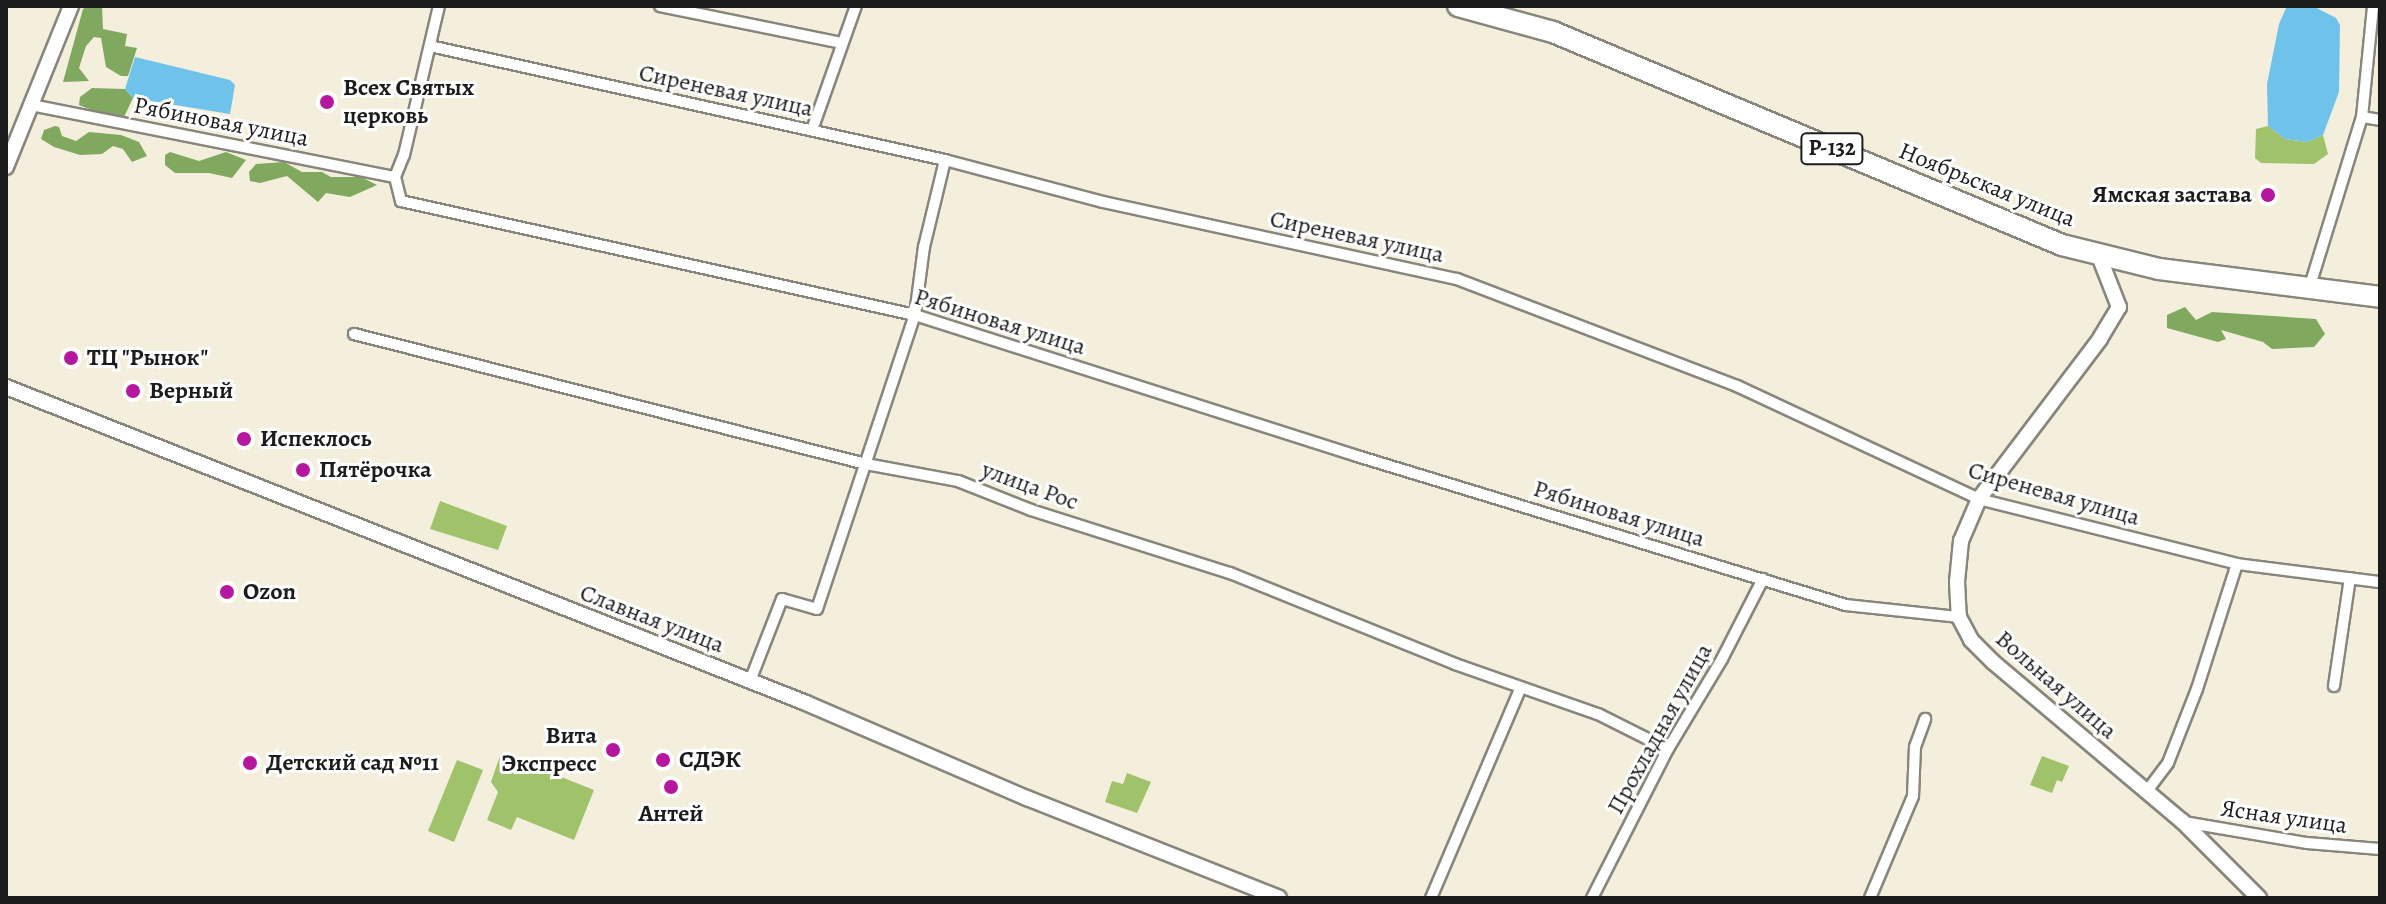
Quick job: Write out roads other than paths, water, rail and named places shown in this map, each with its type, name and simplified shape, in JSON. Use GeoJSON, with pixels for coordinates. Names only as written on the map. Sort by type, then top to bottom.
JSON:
{"type":"FeatureCollection","features":[{"type":"Feature","properties":{"kind":"highway","name":"Ноябрьская улица"},"geometry":{"type":"LineString","coordinates":[[1458,6],[1543,28],[2017,229],[2099,256],[2159,269],[2380,297]]}},
{"type":"Feature","properties":{"kind":"street"},"geometry":{"type":"LineString","coordinates":[[6,167],[71,6]]}},
{"type":"Feature","properties":{"kind":"street"},"geometry":{"type":"LineString","coordinates":[[395,177],[404,155],[439,6]]}},
{"type":"Feature","properties":{"kind":"street"},"geometry":{"type":"LineString","coordinates":[[660,6],[842,43]]}},
{"type":"Feature","properties":{"kind":"street"},"geometry":{"type":"LineString","coordinates":[[812,130],[856,6]]}},
{"type":"Feature","properties":{"kind":"street"},"geometry":{"type":"LineString","coordinates":[[2309,289],[2362,117],[2373,6]]}},
{"type":"Feature","properties":{"kind":"street","name":"Сиреневая улица"},"geometry":{"type":"LineString","coordinates":[[430,46],[945,160],[1103,202],[1457,279],[1737,386],[1979,499],[2237,564],[2380,582]]}},
{"type":"Feature","properties":{"kind":"street","name":"Рябиновая улица"},"geometry":{"type":"LineString","coordinates":[[31,105],[395,177],[401,201],[915,315],[1357,456],[1846,605],[1959,617]]}},
{"type":"Feature","properties":{"kind":"street"},"geometry":{"type":"LineString","coordinates":[[2362,117],[2380,120]]}},
{"type":"Feature","properties":{"kind":"street"},"geometry":{"type":"LineString","coordinates":[[750,681],[782,599],[817,609],[915,315],[924,247],[945,160]]}},
{"type":"Feature","properties":{"kind":"street"},"geometry":{"type":"LineString","coordinates":[[1959,617],[1957,582],[1961,541],[1979,499],[2100,339],[2119,307],[2099,256]]}},
{"type":"Feature","properties":{"kind":"street","name":"улица Рос"},"geometry":{"type":"LineString","coordinates":[[354,334],[866,464],[958,481],[1031,510],[1230,573],[1598,714],[1668,749]]}},
{"type":"Feature","properties":{"kind":"street","name":"Славная улица"},"geometry":{"type":"LineString","coordinates":[[6,387],[750,681],[1045,805],[1279,898]]}},
{"type":"Feature","properties":{"kind":"street"},"geometry":{"type":"LineString","coordinates":[[2147,791],[2168,763],[2197,689],[2237,564]]}},
{"type":"Feature","properties":{"kind":"street"},"geometry":{"type":"LineString","coordinates":[[2334,686],[2350,578]]}},
{"type":"Feature","properties":{"kind":"street","name":"Прохладная улица"},"geometry":{"type":"LineString","coordinates":[[1592,898],[1668,749],[1722,659],[1763,579]]}},
{"type":"Feature","properties":{"kind":"street","name":"Вольная улица"},"geometry":{"type":"LineString","coordinates":[[1959,617],[1971,640],[1993,662],[2182,821],[2259,898]]}},
{"type":"Feature","properties":{"kind":"street"},"geometry":{"type":"LineString","coordinates":[[1431,898],[1521,687]]}},
{"type":"Feature","properties":{"kind":"street"},"geometry":{"type":"LineString","coordinates":[[1870,898],[1913,796],[1915,747],[1925,719]]}},
{"type":"Feature","properties":{"kind":"street","name":"Ясная улица"},"geometry":{"type":"LineString","coordinates":[[2182,821],[2307,843],[2380,849]]}},
{"type":"Feature","properties":{"kind":"water"},"geometry":{"type":"Polygon","coordinates":[[[2287,6],[2313,6],[2336,18],[2340,25],[2339,92],[2323,135],[2308,142],[2285,139],[2268,126],[2267,84],[2279,24],[2287,6]]]}},
{"type":"Feature","properties":{"kind":"water"},"geometry":{"type":"Polygon","coordinates":[[[135,57],[230,80],[235,85],[230,114],[133,98],[125,89],[135,57]]]}},
{"type":"Feature","properties":{"kind":"place","name":"Всех Святых церковь"},"geometry":{"type":"Point","coordinates":[327,102]}},
{"type":"Feature","properties":{"kind":"place","name":"Ямская застава"},"geometry":{"type":"Point","coordinates":[2268,195]}},
{"type":"Feature","properties":{"kind":"place","name":"ТЦ \"Рынок\""},"geometry":{"type":"Point","coordinates":[71,358]}},
{"type":"Feature","properties":{"kind":"place","name":"Верный"},"geometry":{"type":"Point","coordinates":[133,391]}},
{"type":"Feature","properties":{"kind":"place","name":"Испеклось"},"geometry":{"type":"Point","coordinates":[244,439]}},
{"type":"Feature","properties":{"kind":"place","name":"Пятёрочка"},"geometry":{"type":"Point","coordinates":[303,470]}},
{"type":"Feature","properties":{"kind":"place","name":"Ozon"},"geometry":{"type":"Point","coordinates":[227,592]}},
{"type":"Feature","properties":{"kind":"place","name":"Вита Экспресс"},"geometry":{"type":"Point","coordinates":[613,750]}},
{"type":"Feature","properties":{"kind":"place","name":"СДЭК"},"geometry":{"type":"Point","coordinates":[663,760]}},
{"type":"Feature","properties":{"kind":"place","name":"Детский сад №11"},"geometry":{"type":"Point","coordinates":[250,763]}},
{"type":"Feature","properties":{"kind":"place","name":"Антей"},"geometry":{"type":"Point","coordinates":[671,787]}}]}
